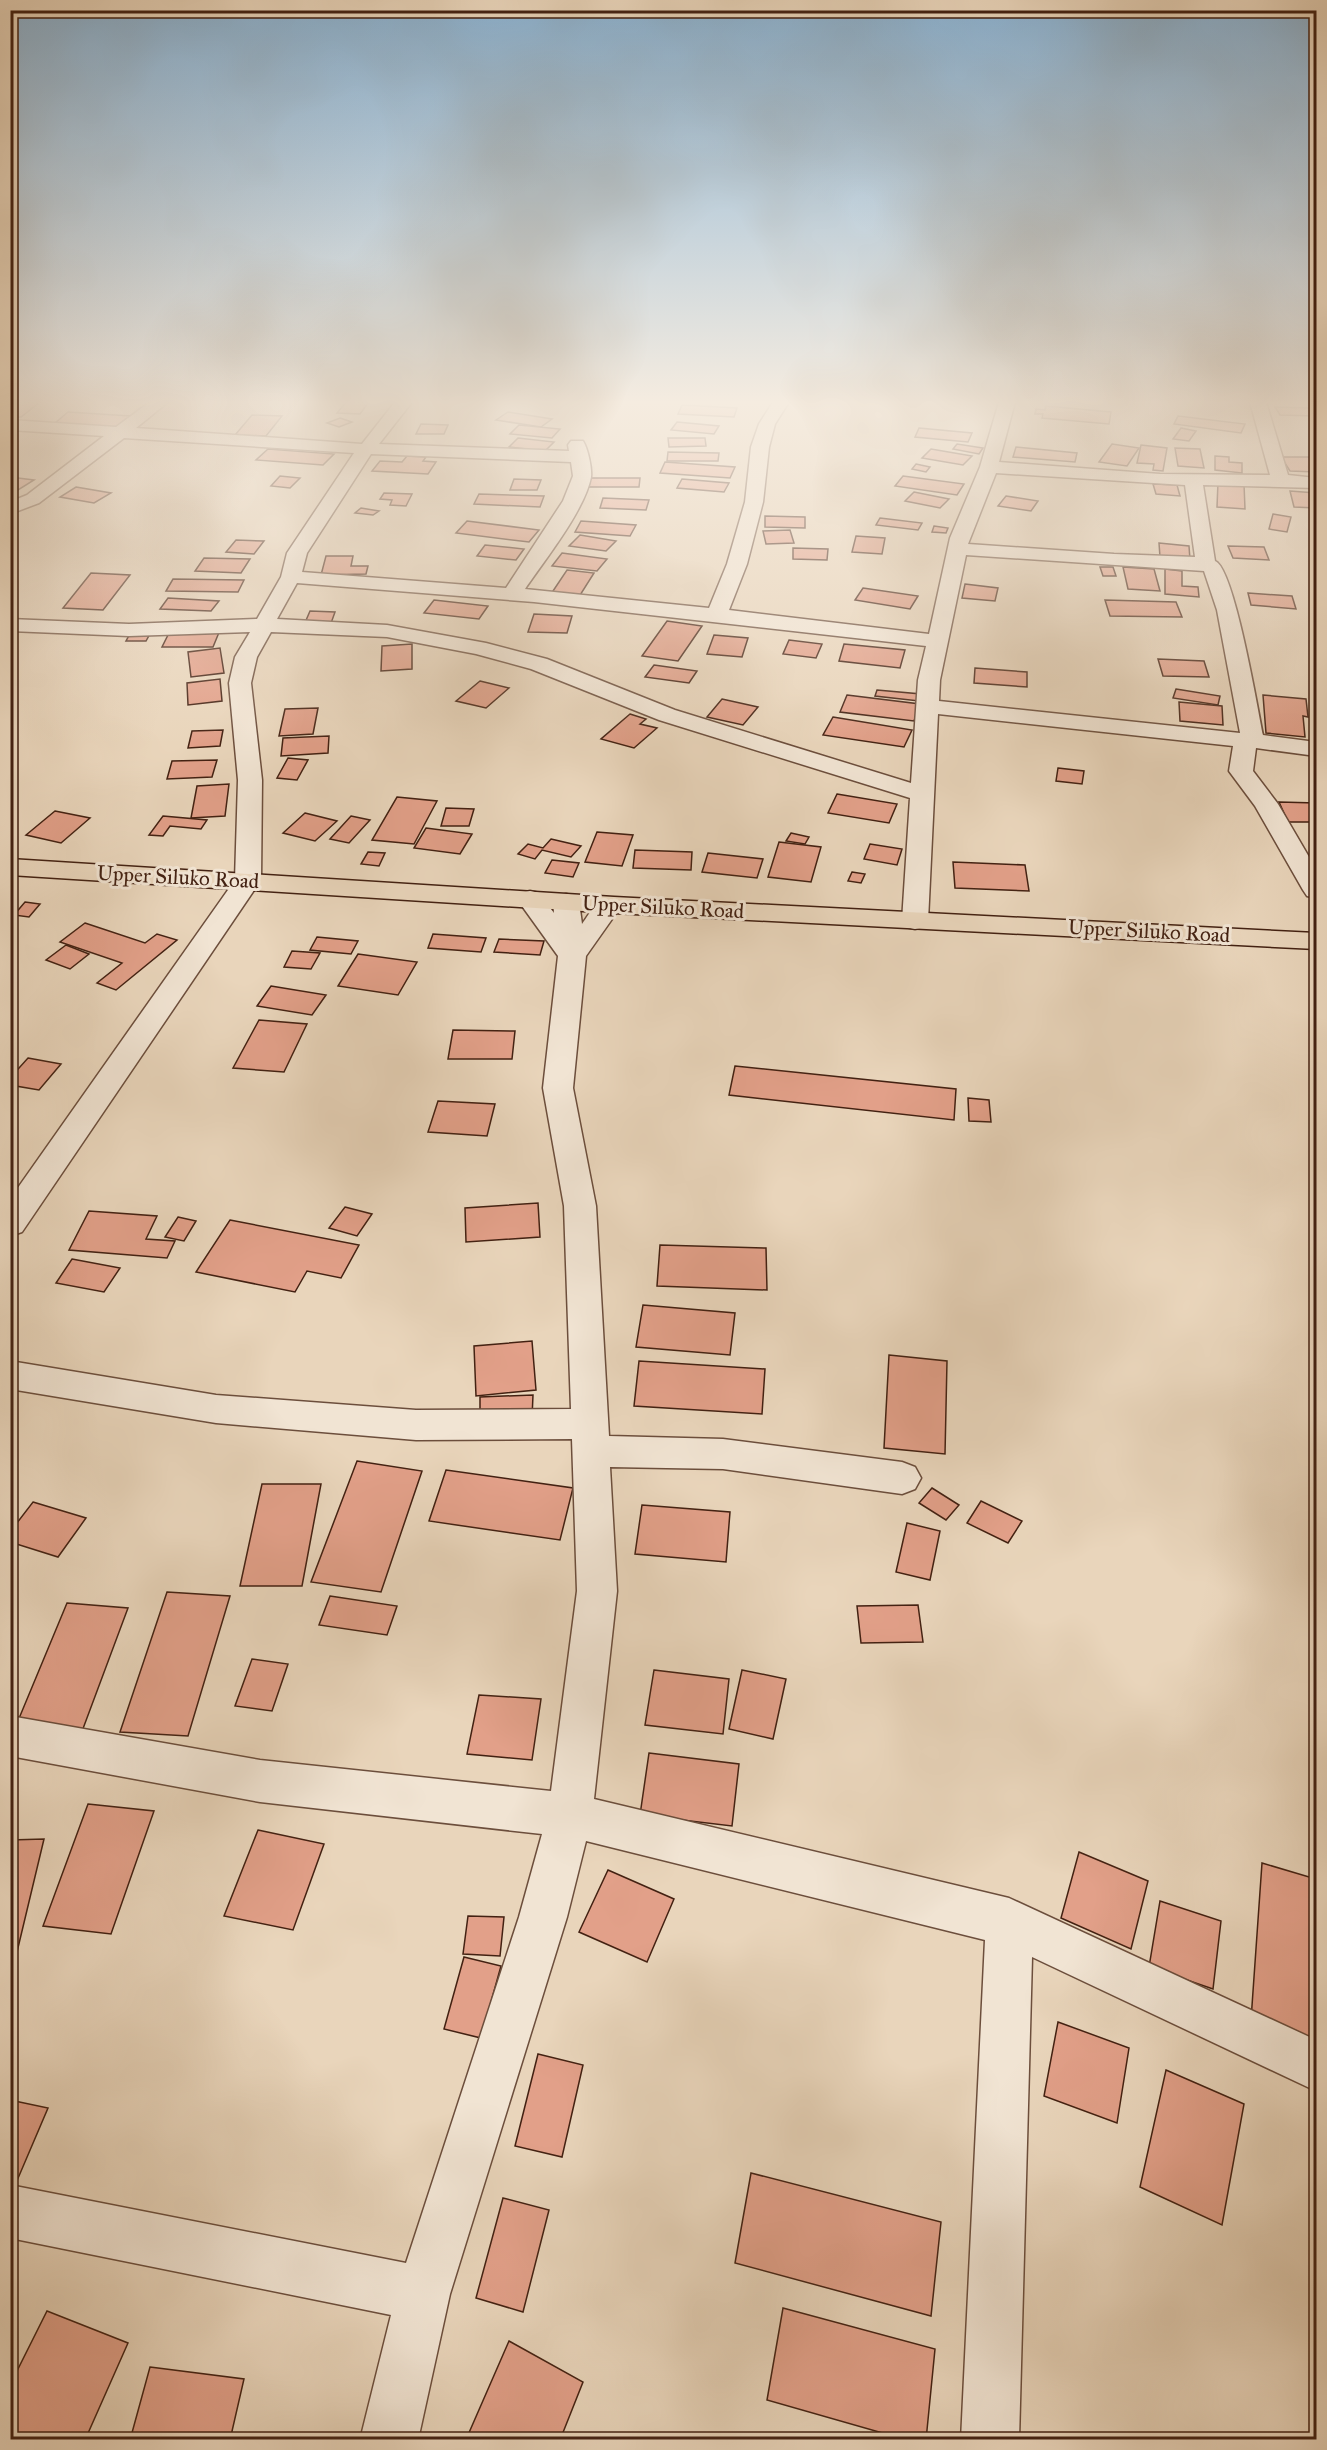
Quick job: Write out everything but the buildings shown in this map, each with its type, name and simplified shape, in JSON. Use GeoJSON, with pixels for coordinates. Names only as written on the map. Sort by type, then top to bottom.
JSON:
{"type":"FeatureCollection","features":[{"type":"Feature","properties":{"kind":"main road","name":"Upper Siluko Road"},"geometry":{"type":"LineString","coordinates":[[10,867],[248,880],[609,905],[915,921],[1110,927],[1317,941]]}},
{"type":"Feature","properties":{"kind":"street"},"geometry":{"type":"LineString","coordinates":[[10,1224],[248,880],[250,780],[240,683],[246,657],[291,577],[297,553],[321,516]]}},
{"type":"Feature","properties":{"kind":"street"},"geometry":{"type":"LineString","coordinates":[[511,595],[561,516]]}},
{"type":"Feature","properties":{"kind":"street"},"geometry":{"type":"LineString","coordinates":[[717,614],[737,564],[750,516]]}},
{"type":"Feature","properties":{"kind":"street"},"geometry":{"type":"LineString","coordinates":[[915,921],[929,680],[957,549],[970,516]]}},
{"type":"Feature","properties":{"kind":"street"},"geometry":{"type":"LineString","coordinates":[[1199,516],[1206,564]]}},
{"type":"Feature","properties":{"kind":"street"},"geometry":{"type":"LineString","coordinates":[[957,549],[1206,564],[1213,567],[1227,610],[1253,733],[1252,737],[1245,740]]}},
{"type":"Feature","properties":{"kind":"street"},"geometry":{"type":"LineString","coordinates":[[291,577],[391,583],[717,614],[938,641]]}},
{"type":"Feature","properties":{"kind":"street"},"geometry":{"type":"LineString","coordinates":[[10,625],[129,630],[262,625],[387,631],[478,648],[539,664],[667,715],[924,795]]}},
{"type":"Feature","properties":{"kind":"street"},"geometry":{"type":"LineString","coordinates":[[928,706],[1317,749]]}},
{"type":"Feature","properties":{"kind":"street"},"geometry":{"type":"LineString","coordinates":[[1245,740],[1241,771],[1266,804],[1317,890]]}},
{"type":"Feature","properties":{"kind":"street"},"geometry":{"type":"LineString","coordinates":[[530,900],[572,956]]}},
{"type":"Feature","properties":{"kind":"street"},"geometry":{"type":"LineString","coordinates":[[389,2439],[423,2294],[543,1917],[570,1815],[597,1591],[580,1206],[558,1088],[572,956],[566,902]]}},
{"type":"Feature","properties":{"kind":"street"},"geometry":{"type":"LineString","coordinates":[[572,956],[609,905]]}},
{"type":"Feature","properties":{"kind":"street"},"geometry":{"type":"LineString","coordinates":[[10,1375],[216,1410],[590,1437],[902,1478]]}},
{"type":"Feature","properties":{"kind":"street"},"geometry":{"type":"LineString","coordinates":[[10,1736],[260,1781],[570,1815],[1009,1922],[1317,2066]]}},
{"type":"Feature","properties":{"kind":"street"},"geometry":{"type":"LineString","coordinates":[[990,2439],[1009,1922]]}},
{"type":"Feature","properties":{"kind":"street"},"geometry":{"type":"LineString","coordinates":[[10,2211],[423,2294]]}}]}
